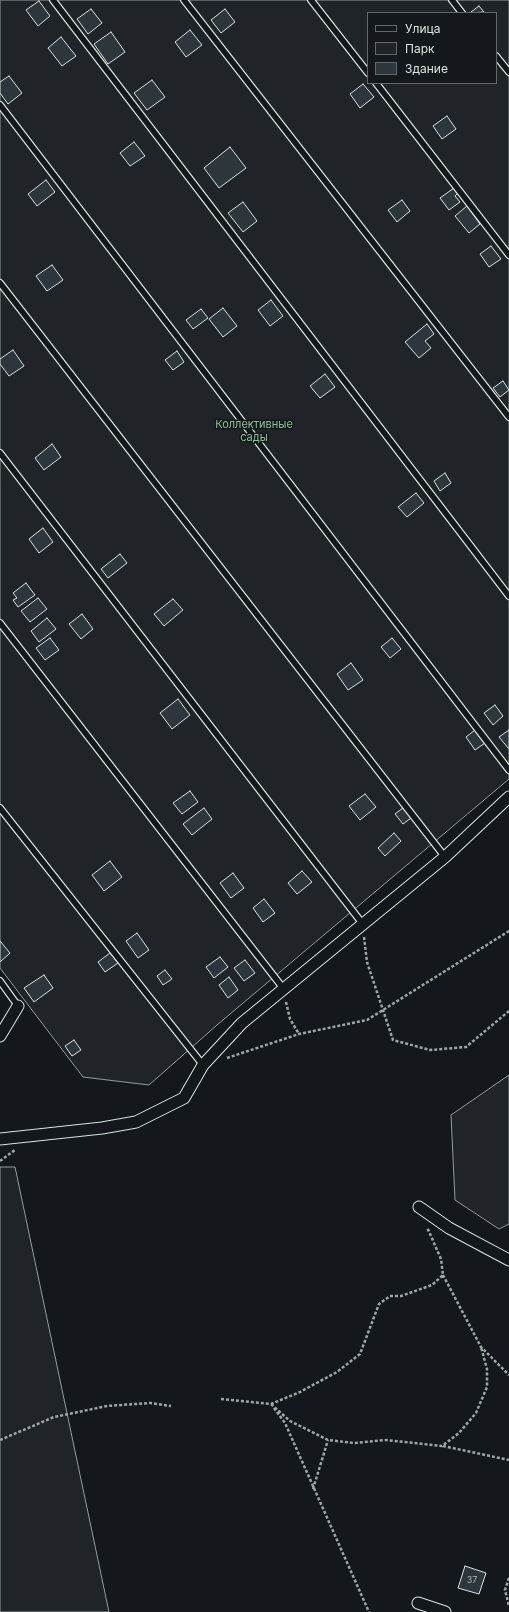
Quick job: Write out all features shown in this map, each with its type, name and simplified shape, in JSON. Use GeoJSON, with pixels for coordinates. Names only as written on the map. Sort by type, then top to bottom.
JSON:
{"type":"FeatureCollection","features":[{"type":"Feature","properties":{"kind":"street"},"geometry":{"type":"LineString","coordinates":[[0,1139],[102,1128],[136,1122],[184,1098],[203,1066],[242,1023],[362,923],[444,858],[509,797]]}},
{"type":"Feature","properties":{"kind":"street"},"geometry":{"type":"LineString","coordinates":[[0,1036],[18,1006]]}},
{"type":"Feature","properties":{"kind":"street"},"geometry":{"type":"LineString","coordinates":[[419,1207],[449,1228],[509,1260]]}},
{"type":"Feature","properties":{"kind":"street"},"geometry":{"type":"LineString","coordinates":[[492,1252],[509,1249]]}},
{"type":"Feature","properties":{"kind":"street"},"geometry":{"type":"LineString","coordinates":[[418,1603],[445,1612]]}},
{"type":"Feature","properties":{"kind":"lane"},"geometry":{"type":"LineString","coordinates":[[53,0],[509,596]]}},
{"type":"Feature","properties":{"kind":"lane"},"geometry":{"type":"LineString","coordinates":[[184,0],[509,417]]}},
{"type":"Feature","properties":{"kind":"lane"},"geometry":{"type":"LineString","coordinates":[[311,0],[367,72]]}},
{"type":"Feature","properties":{"kind":"lane"},"geometry":{"type":"LineString","coordinates":[[452,0],[461,12]]}},
{"type":"Feature","properties":{"kind":"lane"},"geometry":{"type":"LineString","coordinates":[[497,57],[509,72]]}},
{"type":"Feature","properties":{"kind":"lane"},"geometry":{"type":"LineString","coordinates":[[377,84],[509,254]]}},
{"type":"Feature","properties":{"kind":"lane"},"geometry":{"type":"LineString","coordinates":[[0,105],[509,770]]}},
{"type":"Feature","properties":{"kind":"lane"},"geometry":{"type":"LineString","coordinates":[[0,283],[444,858]]}},
{"type":"Feature","properties":{"kind":"lane"},"geometry":{"type":"LineString","coordinates":[[0,453],[362,923]]}},
{"type":"Feature","properties":{"kind":"lane"},"geometry":{"type":"LineString","coordinates":[[0,623],[283,988]]}},
{"type":"Feature","properties":{"kind":"lane"},"geometry":{"type":"LineString","coordinates":[[0,808],[203,1066]]}},
{"type":"Feature","properties":{"kind":"lane"},"geometry":{"type":"LineString","coordinates":[[0,981],[18,1006]]}},
{"type":"Feature","properties":{"kind":"path"},"geometry":{"type":"LineString","coordinates":[[362,923],[367,962],[393,1040],[430,1050],[466,1047],[509,1012]]}},
{"type":"Feature","properties":{"kind":"path"},"geometry":{"type":"LineString","coordinates":[[225,1058],[299,1034],[367,1020],[509,931]]}},
{"type":"Feature","properties":{"kind":"path"},"geometry":{"type":"LineString","coordinates":[[283,988],[290,1019],[299,1034]]}},
{"type":"Feature","properties":{"kind":"path"},"geometry":{"type":"LineString","coordinates":[[419,1207],[441,1259],[443,1275],[482,1347],[509,1375]]}},
{"type":"Feature","properties":{"kind":"path"},"geometry":{"type":"LineString","coordinates":[[221,1399],[271,1404],[300,1392],[337,1372],[360,1354],[379,1304],[390,1296],[401,1296],[432,1285],[443,1275]]}},
{"type":"Feature","properties":{"kind":"path"},"geometry":{"type":"LineString","coordinates":[[442,1446],[459,1433],[476,1413],[487,1387],[487,1369],[482,1347]]}},
{"type":"Feature","properties":{"kind":"path"},"geometry":{"type":"LineString","coordinates":[[0,1440],[54,1417],[107,1406],[150,1403],[171,1406]]}},
{"type":"Feature","properties":{"kind":"path"},"geometry":{"type":"LineString","coordinates":[[271,1404],[290,1421],[328,1440],[354,1443],[386,1440],[442,1446],[509,1460]]}},
{"type":"Feature","properties":{"kind":"path"},"geometry":{"type":"LineString","coordinates":[[271,1404],[285,1423],[313,1489],[369,1612]]}},
{"type":"Feature","properties":{"kind":"path"},"geometry":{"type":"LineString","coordinates":[[313,1489],[328,1440]]}},
{"type":"Feature","properties":{"kind":"path"},"geometry":{"type":"LineString","coordinates":[[509,1578],[505,1590],[509,1606]]}},
{"type":"Feature","properties":{"kind":"green space","name":"Коллективные сады"},"geometry":{"type":"Polygon","coordinates":[[[0,0],[509,0],[509,779],[217,1025],[149,1085],[83,1077],[0,968],[0,0]]]}},
{"type":"Feature","properties":{"kind":"green space"},"geometry":{"type":"Polygon","coordinates":[[[509,1075],[509,1224],[499,1229],[455,1200],[451,1115],[509,1075]]]}},
{"type":"Feature","properties":{"kind":"green space"},"geometry":{"type":"Polygon","coordinates":[[[0,1167],[15,1167],[109,1612],[0,1612],[0,1167]]]}},
{"type":"Feature","properties":{"kind":"building"},"geometry":{"type":"Polygon","coordinates":[[[39,1],[50,16],[38,26],[26,10],[39,1]]]}},
{"type":"Feature","properties":{"kind":"building"},"geometry":{"type":"Polygon","coordinates":[[[479,6],[484,12],[471,12],[479,6]]]}},
{"type":"Feature","properties":{"kind":"building"},"geometry":{"type":"Polygon","coordinates":[[[91,9],[102,23],[88,34],[77,19],[91,9]]]}},
{"type":"Feature","properties":{"kind":"building"},"geometry":{"type":"Polygon","coordinates":[[[225,9],[235,22],[221,33],[211,20],[225,9]]]}},
{"type":"Feature","properties":{"kind":"building"},"geometry":{"type":"Polygon","coordinates":[[[190,30],[202,45],[186,57],[175,42],[190,30]]]}},
{"type":"Feature","properties":{"kind":"building"},"geometry":{"type":"Polygon","coordinates":[[[111,32],[125,52],[108,64],[94,44],[111,32]]]}},
{"type":"Feature","properties":{"kind":"building"},"geometry":{"type":"Polygon","coordinates":[[[61,37],[76,56],[62,66],[48,48],[61,37]]]}},
{"type":"Feature","properties":{"kind":"building"},"geometry":{"type":"Polygon","coordinates":[[[9,76],[22,93],[8,104],[0,93],[0,82],[9,76]]]}},
{"type":"Feature","properties":{"kind":"building"},"geometry":{"type":"Polygon","coordinates":[[[152,80],[165,97],[147,110],[134,93],[152,80]]]}},
{"type":"Feature","properties":{"kind":"building"},"geometry":{"type":"Polygon","coordinates":[[[363,84],[374,97],[360,108],[350,94],[363,84]]]}},
{"type":"Feature","properties":{"kind":"building"},"geometry":{"type":"Polygon","coordinates":[[[447,116],[456,129],[442,139],[433,126],[447,116]]]}},
{"type":"Feature","properties":{"kind":"building"},"geometry":{"type":"Polygon","coordinates":[[[134,142],[145,156],[130,166],[120,153],[134,142]]]}},
{"type":"Feature","properties":{"kind":"building"},"geometry":{"type":"Polygon","coordinates":[[[230,147],[246,168],[219,188],[204,168],[230,147]]]}},
{"type":"Feature","properties":{"kind":"building"},"geometry":{"type":"Polygon","coordinates":[[[46,180],[55,192],[37,206],[28,194],[46,180]]]}},
{"type":"Feature","properties":{"kind":"building"},"geometry":{"type":"Polygon","coordinates":[[[454,188],[458,193],[455,196],[460,202],[449,210],[440,198],[454,188]]]}},
{"type":"Feature","properties":{"kind":"building"},"geometry":{"type":"Polygon","coordinates":[[[402,200],[410,211],[397,222],[388,210],[402,200]]]}},
{"type":"Feature","properties":{"kind":"building"},"geometry":{"type":"Polygon","coordinates":[[[243,202],[257,221],[243,232],[228,213],[243,202]]]}},
{"type":"Feature","properties":{"kind":"building"},"geometry":{"type":"Polygon","coordinates":[[[467,206],[480,224],[469,233],[455,216],[467,206]]]}},
{"type":"Feature","properties":{"kind":"building"},"geometry":{"type":"Polygon","coordinates":[[[491,246],[501,259],[489,267],[480,254],[491,246]]]}},
{"type":"Feature","properties":{"kind":"building"},"geometry":{"type":"Polygon","coordinates":[[[52,265],[63,280],[47,291],[36,276],[52,265]]]}},
{"type":"Feature","properties":{"kind":"building"},"geometry":{"type":"Polygon","coordinates":[[[271,300],[283,316],[270,326],[258,310],[271,300]]]}},
{"type":"Feature","properties":{"kind":"building"},"geometry":{"type":"Polygon","coordinates":[[[223,308],[237,326],[223,337],[209,319],[223,308]]]}},
{"type":"Feature","properties":{"kind":"building"},"geometry":{"type":"Polygon","coordinates":[[[201,309],[208,318],[193,329],[186,320],[201,309]]]}},
{"type":"Feature","properties":{"kind":"building"},"geometry":{"type":"Polygon","coordinates":[[[427,324],[434,334],[425,341],[431,348],[419,358],[405,342],[427,324]]]}},
{"type":"Feature","properties":{"kind":"building"},"geometry":{"type":"Polygon","coordinates":[[[13,350],[24,366],[9,376],[0,364],[0,359],[13,350]]]}},
{"type":"Feature","properties":{"kind":"building"},"geometry":{"type":"Polygon","coordinates":[[[177,351],[184,362],[173,370],[165,360],[177,351]]]}},
{"type":"Feature","properties":{"kind":"building"},"geometry":{"type":"Polygon","coordinates":[[[325,374],[335,387],[320,398],[310,386],[325,374]]]}},
{"type":"Feature","properties":{"kind":"building"},"geometry":{"type":"Polygon","coordinates":[[[503,381],[509,390],[500,397],[493,388],[503,381]]]}},
{"type":"Feature","properties":{"kind":"building"},"geometry":{"type":"Polygon","coordinates":[[[52,444],[61,457],[44,470],[35,458],[52,444]]]}},
{"type":"Feature","properties":{"kind":"building"},"geometry":{"type":"Polygon","coordinates":[[[445,473],[451,483],[440,491],[434,481],[445,473]]]}},
{"type":"Feature","properties":{"kind":"building"},"geometry":{"type":"Polygon","coordinates":[[[416,493],[424,503],[407,517],[398,507],[416,493]]]}},
{"type":"Feature","properties":{"kind":"building"},"geometry":{"type":"Polygon","coordinates":[[[43,528],[53,542],[39,553],[29,539],[43,528]]]}},
{"type":"Feature","properties":{"kind":"building"},"geometry":{"type":"Polygon","coordinates":[[[120,554],[127,563],[108,578],[101,569],[120,554]]]}},
{"type":"Feature","properties":{"kind":"building"},"geometry":{"type":"Polygon","coordinates":[[[26,583],[35,595],[18,607],[13,600],[17,598],[13,593],[26,583]]]}},
{"type":"Feature","properties":{"kind":"building"},"geometry":{"type":"Polygon","coordinates":[[[38,598],[47,609],[30,622],[21,611],[38,598]]]}},
{"type":"Feature","properties":{"kind":"building"},"geometry":{"type":"Polygon","coordinates":[[[173,599],[183,610],[164,626],[154,614],[173,599]]]}},
{"type":"Feature","properties":{"kind":"building"},"geometry":{"type":"Polygon","coordinates":[[[82,614],[93,629],[81,639],[69,624],[82,614]]]}},
{"type":"Feature","properties":{"kind":"building"},"geometry":{"type":"Polygon","coordinates":[[[47,618],[56,629],[39,642],[31,631],[47,618]]]}},
{"type":"Feature","properties":{"kind":"building"},"geometry":{"type":"Polygon","coordinates":[[[50,638],[59,650],[45,660],[36,648],[50,638]]]}},
{"type":"Feature","properties":{"kind":"building"},"geometry":{"type":"Polygon","coordinates":[[[392,638],[401,649],[390,658],[381,647],[392,638]]]}},
{"type":"Feature","properties":{"kind":"building"},"geometry":{"type":"Polygon","coordinates":[[[351,663],[363,680],[348,690],[337,674],[351,663]]]}},
{"type":"Feature","properties":{"kind":"building"},"geometry":{"type":"Polygon","coordinates":[[[178,699],[190,715],[172,729],[160,713],[178,699]]]}},
{"type":"Feature","properties":{"kind":"building"},"geometry":{"type":"Polygon","coordinates":[[[495,705],[503,716],[493,725],[484,713],[495,705]]]}},
{"type":"Feature","properties":{"kind":"building"},"geometry":{"type":"Polygon","coordinates":[[[475,730],[485,743],[475,750],[466,737],[475,730]]]}},
{"type":"Feature","properties":{"kind":"building"},"geometry":{"type":"Polygon","coordinates":[[[509,730],[509,749],[499,737],[509,730]]]}},
{"type":"Feature","properties":{"kind":"building"},"geometry":{"type":"Polygon","coordinates":[[[190,791],[198,802],[182,814],[173,803],[190,791]]]}},
{"type":"Feature","properties":{"kind":"building"},"geometry":{"type":"Polygon","coordinates":[[[365,794],[376,807],[360,820],[349,806],[365,794]]]}},
{"type":"Feature","properties":{"kind":"building"},"geometry":{"type":"Polygon","coordinates":[[[204,808],[212,819],[192,835],[183,824],[204,808]]]}},
{"type":"Feature","properties":{"kind":"building"},"geometry":{"type":"Polygon","coordinates":[[[403,808],[411,818],[403,824],[395,814],[403,808]]]}},
{"type":"Feature","properties":{"kind":"building"},"geometry":{"type":"Polygon","coordinates":[[[394,833],[401,841],[385,856],[378,848],[394,833]]]}},
{"type":"Feature","properties":{"kind":"building"},"geometry":{"type":"Polygon","coordinates":[[[110,861],[122,877],[104,891],[92,875],[110,861]]]}},
{"type":"Feature","properties":{"kind":"building"},"geometry":{"type":"Polygon","coordinates":[[[302,871],[312,882],[297,894],[288,883],[302,871]]]}},
{"type":"Feature","properties":{"kind":"building"},"geometry":{"type":"Polygon","coordinates":[[[233,873],[244,888],[231,898],[220,883],[233,873]]]}},
{"type":"Feature","properties":{"kind":"building"},"geometry":{"type":"Polygon","coordinates":[[[264,899],[275,913],[263,922],[253,908],[264,899]]]}},
{"type":"Feature","properties":{"kind":"building"},"geometry":{"type":"Polygon","coordinates":[[[137,933],[149,950],[138,958],[126,941],[137,933]]]}},
{"type":"Feature","properties":{"kind":"building"},"geometry":{"type":"Polygon","coordinates":[[[0,941],[10,953],[0,962],[0,941]]]}},
{"type":"Feature","properties":{"kind":"building"},"geometry":{"type":"Polygon","coordinates":[[[110,953],[118,963],[105,972],[98,962],[110,953]]]}},
{"type":"Feature","properties":{"kind":"building"},"geometry":{"type":"Polygon","coordinates":[[[220,957],[228,967],[214,978],[206,967],[220,957]]]}},
{"type":"Feature","properties":{"kind":"building"},"geometry":{"type":"Polygon","coordinates":[[[245,960],[255,973],[244,981],[234,968],[245,960]]]}},
{"type":"Feature","properties":{"kind":"building"},"geometry":{"type":"Polygon","coordinates":[[[165,970],[172,979],[163,985],[157,976],[165,970]]]}},
{"type":"Feature","properties":{"kind":"building"},"geometry":{"type":"Polygon","coordinates":[[[44,975],[53,988],[34,1002],[24,988],[44,975]]]}},
{"type":"Feature","properties":{"kind":"building"},"geometry":{"type":"Polygon","coordinates":[[[229,977],[238,990],[228,998],[219,985],[229,977]]]}},
{"type":"Feature","properties":{"kind":"building"},"geometry":{"type":"Polygon","coordinates":[[[74,1040],[81,1050],[72,1056],[65,1046],[74,1040]]]}},
{"type":"Feature","properties":{"kind":"building"},"geometry":{"type":"Polygon","coordinates":[[[465,1566],[486,1573],[479,1594],[458,1588],[465,1566]]]}}]}
